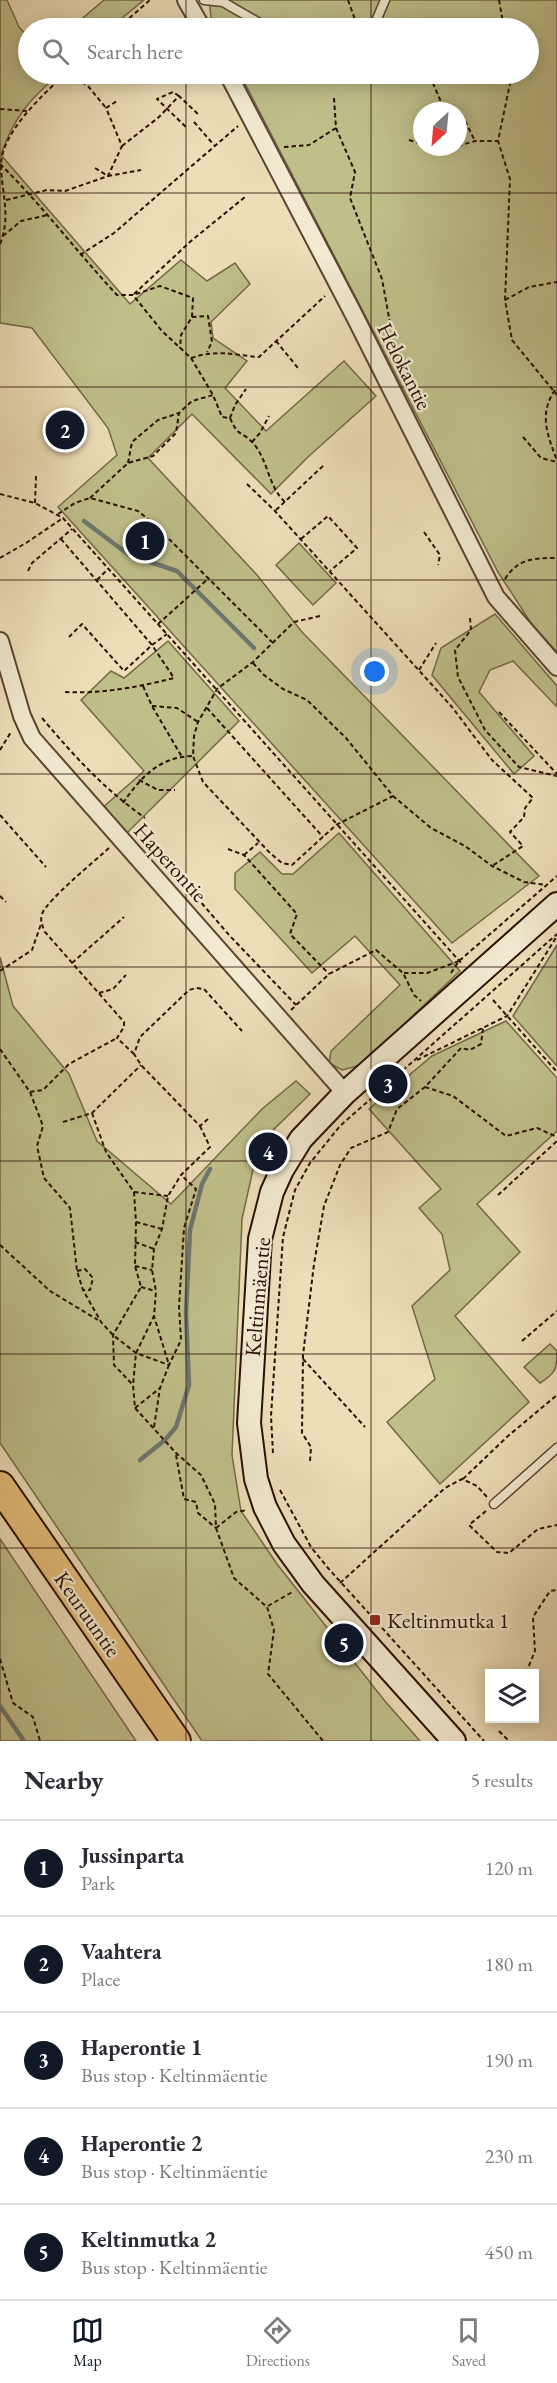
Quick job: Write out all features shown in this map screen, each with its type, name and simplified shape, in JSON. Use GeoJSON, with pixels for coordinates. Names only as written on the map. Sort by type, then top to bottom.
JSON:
{"type":"FeatureCollection","features":[{"type":"Feature","properties":{"kind":"highway","name":"Keuruuntie"},"geometry":{"type":"LineString","coordinates":[[0,1486],[176,1741]]}},
{"type":"Feature","properties":{"kind":"main road","name":"Keltinmäentie"},"geometry":{"type":"LineString","coordinates":[[454,1741],[313,1584],[284,1544],[265,1507],[256,1479],[249,1423],[258,1260],[265,1215],[272,1192],[301,1138],[345,1093],[434,1014],[551,895]]}},
{"type":"Feature","properties":{"kind":"street"},"geometry":{"type":"LineString","coordinates":[[186,0],[196,18]]}},
{"type":"Feature","properties":{"kind":"street","name":"Helokantie"},"geometry":{"type":"LineString","coordinates":[[233,84],[366,339],[496,597],[557,667]]}},
{"type":"Feature","properties":{"kind":"street","name":"Haperontie"},"geometry":{"type":"LineString","coordinates":[[0,641],[22,716],[32,738],[345,1093]]}},
{"type":"Feature","properties":{"kind":"lane"},"geometry":{"type":"LineString","coordinates":[[204,0],[223,2],[251,18]]}},
{"type":"Feature","properties":{"kind":"lane"},"geometry":{"type":"LineString","coordinates":[[377,18],[385,0]]}},
{"type":"Feature","properties":{"kind":"lane"},"geometry":{"type":"LineString","coordinates":[[494,1504],[557,1448]]}},
{"type":"Feature","properties":{"kind":"path"},"geometry":{"type":"LineString","coordinates":[[129,18],[150,0]]}},
{"type":"Feature","properties":{"kind":"path"},"geometry":{"type":"LineString","coordinates":[[348,0],[354,18]]}},
{"type":"Feature","properties":{"kind":"path"},"geometry":{"type":"LineString","coordinates":[[499,0],[502,18]]}},
{"type":"Feature","properties":{"kind":"path"},"geometry":{"type":"LineString","coordinates":[[0,244],[6,221],[6,200],[0,164],[10,138],[27,111],[56,84]]}},
{"type":"Feature","properties":{"kind":"path"},"geometry":{"type":"LineString","coordinates":[[84,84],[106,108],[122,146]]}},
{"type":"Feature","properties":{"kind":"path"},"geometry":{"type":"LineString","coordinates":[[433,84],[441,102]]}},
{"type":"Feature","properties":{"kind":"path"},"geometry":{"type":"LineString","coordinates":[[510,84],[498,141],[510,178],[505,300],[512,340],[557,394]]}},
{"type":"Feature","properties":{"kind":"path"},"geometry":{"type":"LineString","coordinates":[[187,128],[157,99],[173,92],[200,116]]}},
{"type":"Feature","properties":{"kind":"path"},"geometry":{"type":"LineString","coordinates":[[108,176],[122,146],[179,96]]}},
{"type":"Feature","properties":{"kind":"path"},"geometry":{"type":"LineString","coordinates":[[334,98],[336,128],[355,172],[350,198],[382,279],[390,323],[366,339]]}},
{"type":"Feature","properties":{"kind":"path"},"geometry":{"type":"LineString","coordinates":[[106,108],[117,101]]}},
{"type":"Feature","properties":{"kind":"path"},"geometry":{"type":"LineString","coordinates":[[0,109],[27,111]]}},
{"type":"Feature","properties":{"kind":"path"},"geometry":{"type":"LineString","coordinates":[[80,255],[114,233],[245,120]]}},
{"type":"Feature","properties":{"kind":"path"},"geometry":{"type":"LineString","coordinates":[[194,122],[214,145]]}},
{"type":"Feature","properties":{"kind":"path"},"geometry":{"type":"LineString","coordinates":[[467,125],[475,141]]}},
{"type":"Feature","properties":{"kind":"path"},"geometry":{"type":"LineString","coordinates":[[267,147],[309,145],[336,128]]}},
{"type":"Feature","properties":{"kind":"path"},"geometry":{"type":"LineString","coordinates":[[409,140],[413,141]]}},
{"type":"Feature","properties":{"kind":"path"},"geometry":{"type":"LineString","coordinates":[[467,144],[475,141],[498,141]]}},
{"type":"Feature","properties":{"kind":"path"},"geometry":{"type":"LineString","coordinates":[[0,164],[32,195],[80,255],[117,295],[133,295],[160,286],[194,298],[192,317],[181,335],[180,349]]}},
{"type":"Feature","properties":{"kind":"path"},"geometry":{"type":"LineString","coordinates":[[95,168],[108,176]]}},
{"type":"Feature","properties":{"kind":"path"},"geometry":{"type":"LineString","coordinates":[[6,200],[46,190],[65,191],[108,176],[141,171]]}},
{"type":"Feature","properties":{"kind":"path"},"geometry":{"type":"LineString","coordinates":[[133,295],[191,241],[245,197]]}},
{"type":"Feature","properties":{"kind":"path"},"geometry":{"type":"LineString","coordinates":[[3,236],[21,221],[48,215]]}},
{"type":"Feature","properties":{"kind":"path"},"geometry":{"type":"LineString","coordinates":[[505,300],[529,287],[557,282]]}},
{"type":"Feature","properties":{"kind":"path"},"geometry":{"type":"LineString","coordinates":[[191,358],[207,352],[228,352],[259,357],[332,290]]}},
{"type":"Feature","properties":{"kind":"path"},"geometry":{"type":"LineString","coordinates":[[133,295],[162,331],[191,358],[213,395],[222,417],[230,417]]}},
{"type":"Feature","properties":{"kind":"path"},"geometry":{"type":"LineString","coordinates":[[192,317],[208,316],[212,342],[207,352]]}},
{"type":"Feature","properties":{"kind":"path"},"geometry":{"type":"LineString","coordinates":[[276,340],[298,368]]}},
{"type":"Feature","properties":{"kind":"path"},"geometry":{"type":"LineString","coordinates":[[246,389],[230,417],[237,433],[252,442],[267,468],[278,496],[285,502]]}},
{"type":"Feature","properties":{"kind":"path"},"geometry":{"type":"LineString","coordinates":[[523,437],[541,458],[557,461],[546,429],[547,402],[555,390]]}},
{"type":"Feature","properties":{"kind":"path"},"geometry":{"type":"LineString","coordinates":[[128,463],[132,442],[158,420],[179,413],[192,401],[213,395]]}},
{"type":"Feature","properties":{"kind":"path"},"geometry":{"type":"LineString","coordinates":[[58,514],[90,498],[128,463],[153,456],[176,433],[179,413]]}},
{"type":"Feature","properties":{"kind":"path"},"geometry":{"type":"LineString","coordinates":[[252,442],[270,416]]}},
{"type":"Feature","properties":{"kind":"path"},"geometry":{"type":"LineString","coordinates":[[275,510],[324,465]]}},
{"type":"Feature","properties":{"kind":"path"},"geometry":{"type":"LineString","coordinates":[[35,503],[36,476]]}},
{"type":"Feature","properties":{"kind":"path"},"geometry":{"type":"LineString","coordinates":[[247,483],[275,510],[452,707],[492,760],[533,798],[525,807],[524,817],[510,832],[523,846],[492,866]]}},
{"type":"Feature","properties":{"kind":"path"},"geometry":{"type":"LineString","coordinates":[[0,494],[35,503],[63,518],[467,969]]}},
{"type":"Feature","properties":{"kind":"path"},"geometry":{"type":"LineString","coordinates":[[90,498],[138,511],[155,525],[272,642]]}},
{"type":"Feature","properties":{"kind":"path"},"geometry":{"type":"LineString","coordinates":[[301,539],[328,516],[357,548],[330,571]]}},
{"type":"Feature","properties":{"kind":"path"},"geometry":{"type":"LineString","coordinates":[[0,558],[63,518]]}},
{"type":"Feature","properties":{"kind":"path"},"geometry":{"type":"LineString","coordinates":[[28,571],[32,563],[72,529]]}},
{"type":"Feature","properties":{"kind":"path"},"geometry":{"type":"LineString","coordinates":[[424,532],[440,555],[438,565]]}},
{"type":"Feature","properties":{"kind":"path"},"geometry":{"type":"LineString","coordinates":[[61,539],[152,645],[174,678],[143,686],[79,693],[65,692]]}},
{"type":"Feature","properties":{"kind":"path"},"geometry":{"type":"LineString","coordinates":[[496,597],[509,573],[530,558],[557,558]]}},
{"type":"Feature","properties":{"kind":"path"},"geometry":{"type":"LineString","coordinates":[[97,580],[109,569]]}},
{"type":"Feature","properties":{"kind":"path"},"geometry":{"type":"LineString","coordinates":[[158,624],[209,578]]}},
{"type":"Feature","properties":{"kind":"path"},"geometry":{"type":"LineString","coordinates":[[320,616],[294,622],[253,662],[217,689],[198,722],[194,736],[193,756],[203,782],[259,842],[282,863],[292,865],[336,825],[393,796]]}},
{"type":"Feature","properties":{"kind":"path"},"geometry":{"type":"LineString","coordinates":[[470,618],[471,630],[455,650],[458,677],[485,730],[519,767],[557,775]]}},
{"type":"Feature","properties":{"kind":"path"},"geometry":{"type":"LineString","coordinates":[[69,637],[82,624],[124,671],[167,634]]}},
{"type":"Feature","properties":{"kind":"path"},"geometry":{"type":"LineString","coordinates":[[419,670],[436,643]]}},
{"type":"Feature","properties":{"kind":"path"},"geometry":{"type":"LineString","coordinates":[[253,662],[264,675],[283,689],[307,700],[346,738],[393,796],[431,828],[465,846],[492,866],[551,895]]}},
{"type":"Feature","properties":{"kind":"path"},"geometry":{"type":"LineString","coordinates":[[143,686],[182,757]]}},
{"type":"Feature","properties":{"kind":"path"},"geometry":{"type":"LineString","coordinates":[[152,706],[177,708],[198,722]]}},
{"type":"Feature","properties":{"kind":"path"},"geometry":{"type":"LineString","coordinates":[[207,708],[322,837]]}},
{"type":"Feature","properties":{"kind":"path"},"geometry":{"type":"LineString","coordinates":[[499,712],[557,775]]}},
{"type":"Feature","properties":{"kind":"path"},"geometry":{"type":"LineString","coordinates":[[37,714],[106,789],[145,819]]}},
{"type":"Feature","properties":{"kind":"path"},"geometry":{"type":"LineString","coordinates":[[0,750],[12,730]]}},
{"type":"Feature","properties":{"kind":"path"},"geometry":{"type":"LineString","coordinates":[[123,803],[140,780],[158,765],[193,756]]}},
{"type":"Feature","properties":{"kind":"path"},"geometry":{"type":"LineString","coordinates":[[140,780],[158,790],[175,790]]}},
{"type":"Feature","properties":{"kind":"path"},"geometry":{"type":"LineString","coordinates":[[0,815],[46,867]]}},
{"type":"Feature","properties":{"kind":"path"},"geometry":{"type":"LineString","coordinates":[[244,855],[259,842]]}},
{"type":"Feature","properties":{"kind":"path"},"geometry":{"type":"LineString","coordinates":[[0,971],[32,950],[44,910],[111,846]]}},
{"type":"Feature","properties":{"kind":"path"},"geometry":{"type":"LineString","coordinates":[[228,849],[244,855],[297,914],[290,934],[329,974]]}},
{"type":"Feature","properties":{"kind":"path"},"geometry":{"type":"LineString","coordinates":[[403,973],[427,974],[459,961],[551,895],[557,876]]}},
{"type":"Feature","properties":{"kind":"path"},"geometry":{"type":"LineString","coordinates":[[187,886],[229,935],[296,1005]]}},
{"type":"Feature","properties":{"kind":"path"},"geometry":{"type":"LineString","coordinates":[[0,896],[6,902]]}},
{"type":"Feature","properties":{"kind":"path"},"geometry":{"type":"LineString","coordinates":[[72,963],[124,917]]}},
{"type":"Feature","properties":{"kind":"path"},"geometry":{"type":"LineString","coordinates":[[30,1092],[43,1090],[69,1064],[117,1038],[124,1028],[124,1022],[45,932],[41,923]]}},
{"type":"Feature","properties":{"kind":"path"},"geometry":{"type":"LineString","coordinates":[[413,1062],[507,1016],[557,935]]}},
{"type":"Feature","properties":{"kind":"path"},"geometry":{"type":"LineString","coordinates":[[273,1463],[271,1416],[283,1237],[295,1190],[310,1163],[340,1126],[557,935]]}},
{"type":"Feature","properties":{"kind":"path"},"geometry":{"type":"LineString","coordinates":[[281,1021],[329,974],[376,950],[403,973],[414,994],[434,1014]]}},
{"type":"Feature","properties":{"kind":"path"},"geometry":{"type":"LineString","coordinates":[[99,993],[113,989],[126,975]]}},
{"type":"Feature","properties":{"kind":"path"},"geometry":{"type":"LineString","coordinates":[[134,1054],[140,1037],[189,990],[196,988],[204,989],[242,1030]]}},
{"type":"Feature","properties":{"kind":"path"},"geometry":{"type":"LineString","coordinates":[[493,1000],[557,1072]]}},
{"type":"Feature","properties":{"kind":"path"},"geometry":{"type":"LineString","coordinates":[[310,1461],[311,1447],[302,1433],[303,1359],[314,1264],[324,1206],[339,1165],[351,1148],[388,1132],[397,1109],[425,1087],[461,1048],[471,1050],[481,1044],[483,1028]]}},
{"type":"Feature","properties":{"kind":"path"},"geometry":{"type":"LineString","coordinates":[[117,1038],[200,1126],[210,1147],[181,1175],[168,1196],[162,1229],[154,1249],[152,1270],[156,1292],[154,1316],[136,1353],[133,1384],[135,1408],[154,1426],[176,1453],[201,1475],[215,1504],[216,1528],[234,1578],[267,1606],[274,1630],[268,1674],[323,1741]]}},
{"type":"Feature","properties":{"kind":"path"},"geometry":{"type":"LineString","coordinates":[[0,1049],[30,1092],[42,1126],[37,1146],[44,1178],[70,1208],[77,1271],[83,1290],[101,1322],[113,1335],[136,1353],[169,1365]]}},
{"type":"Feature","properties":{"kind":"path"},"geometry":{"type":"LineString","coordinates":[[63,1122],[92,1113],[141,1065]]}},
{"type":"Feature","properties":{"kind":"path"},"geometry":{"type":"LineString","coordinates":[[425,1087],[453,1096],[506,1136],[537,1128],[557,1139],[498,1195]]}},
{"type":"Feature","properties":{"kind":"path"},"geometry":{"type":"LineString","coordinates":[[92,1113],[106,1152],[134,1192],[135,1266],[141,1287],[113,1335],[114,1365],[133,1384]]}},
{"type":"Feature","properties":{"kind":"path"},"geometry":{"type":"LineString","coordinates":[[200,1126],[208,1119]]}},
{"type":"Feature","properties":{"kind":"path"},"geometry":{"type":"LineString","coordinates":[[154,1426],[160,1388],[181,1340],[179,1307],[184,1228],[196,1189],[181,1175]]}},
{"type":"Feature","properties":{"kind":"path"},"geometry":{"type":"LineString","coordinates":[[134,1192],[168,1196]]}},
{"type":"Feature","properties":{"kind":"path"},"geometry":{"type":"LineString","coordinates":[[136,1222],[162,1229]]}},
{"type":"Feature","properties":{"kind":"path"},"geometry":{"type":"LineString","coordinates":[[135,1242],[154,1249]]}},
{"type":"Feature","properties":{"kind":"path"},"geometry":{"type":"LineString","coordinates":[[0,1245],[50,1291],[101,1322]]}},
{"type":"Feature","properties":{"kind":"path"},"geometry":{"type":"LineString","coordinates":[[135,1266],[152,1270]]}},
{"type":"Feature","properties":{"kind":"path"},"geometry":{"type":"LineString","coordinates":[[77,1271],[85,1269],[93,1278],[90,1290],[83,1290]]}},
{"type":"Feature","properties":{"kind":"path"},"geometry":{"type":"LineString","coordinates":[[141,1287],[156,1292]]}},
{"type":"Feature","properties":{"kind":"path"},"geometry":{"type":"LineString","coordinates":[[522,1341],[557,1311]]}},
{"type":"Feature","properties":{"kind":"path"},"geometry":{"type":"LineString","coordinates":[[154,1316],[169,1365]]}},
{"type":"Feature","properties":{"kind":"path"},"geometry":{"type":"LineString","coordinates":[[303,1359],[365,1427]]}},
{"type":"Feature","properties":{"kind":"path"},"geometry":{"type":"LineString","coordinates":[[135,1408],[160,1388]]}},
{"type":"Feature","properties":{"kind":"path"},"geometry":{"type":"LineString","coordinates":[[340,1583],[445,1488],[462,1479],[557,1395]]}},
{"type":"Feature","properties":{"kind":"path"},"geometry":{"type":"LineString","coordinates":[[176,1453],[184,1498],[196,1502],[198,1513],[216,1528]]}},
{"type":"Feature","properties":{"kind":"path"},"geometry":{"type":"LineString","coordinates":[[462,1479],[477,1486],[494,1504],[469,1525],[497,1551],[509,1553],[538,1529],[557,1525]]}},
{"type":"Feature","properties":{"kind":"path"},"geometry":{"type":"LineString","coordinates":[[278,1485],[311,1547],[340,1583],[484,1741]]}},
{"type":"Feature","properties":{"kind":"path"},"geometry":{"type":"LineString","coordinates":[[216,1528],[236,1512],[265,1507]]}},
{"type":"Feature","properties":{"kind":"path"},"geometry":{"type":"LineString","coordinates":[[267,1606],[293,1591],[313,1584]]}},
{"type":"Feature","properties":{"kind":"path"},"geometry":{"type":"LineString","coordinates":[[528,1669],[535,1651],[533,1617],[550,1591],[557,1590]]}},
{"type":"Feature","properties":{"kind":"path"},"geometry":{"type":"LineString","coordinates":[[0,1659],[13,1703],[33,1717],[40,1741]]}},
{"type":"Feature","properties":{"kind":"path"},"geometry":{"type":"LineString","coordinates":[[499,1731],[509,1741]]}},
{"type":"Feature","properties":{"kind":"green space"},"geometry":{"type":"Polygon","coordinates":[[[0,0],[7,0],[18,25],[18,84],[48,84],[17,120],[1,155],[130,304],[181,260],[207,281],[235,263],[250,284],[211,322],[213,338],[247,361],[225,388],[266,431],[344,361],[376,396],[309,456],[271,494],[192,414],[148,458],[257,575],[302,632],[539,876],[452,943],[58,507],[117,455],[108,428],[32,328],[0,323],[0,0]]]}},
{"type":"Feature","properties":{"kind":"green space"},"geometry":{"type":"Polygon","coordinates":[[[104,0],[144,0],[122,18],[83,18],[104,0]]]}},
{"type":"Feature","properties":{"kind":"green space"},"geometry":{"type":"Polygon","coordinates":[[[209,0],[557,0],[557,652],[531,623],[498,572],[245,84],[539,84],[539,18],[212,18],[209,0]]]}},
{"type":"Feature","properties":{"kind":"green space"},"geometry":{"type":"Polygon","coordinates":[[[299,543],[336,583],[313,605],[276,565],[299,543]]]}},
{"type":"Feature","properties":{"kind":"green space"},"geometry":{"type":"Polygon","coordinates":[[[495,614],[557,686],[557,707],[513,661],[490,670],[479,692],[534,756],[514,774],[432,675],[441,648],[495,614]]]}},
{"type":"Feature","properties":{"kind":"green space"},"geometry":{"type":"Polygon","coordinates":[[[168,641],[239,721],[125,835],[101,809],[144,771],[81,700],[111,671],[124,678],[168,641]]]}},
{"type":"Feature","properties":{"kind":"green space"},"geometry":{"type":"Polygon","coordinates":[[[339,833],[460,971],[361,1065],[342,1070],[329,1063],[331,1051],[400,985],[355,936],[312,973],[235,889],[235,873],[260,852],[282,874],[293,874],[339,833]]]}},
{"type":"Feature","properties":{"kind":"green space"},"geometry":{"type":"Polygon","coordinates":[[[557,945],[557,1066],[513,1016],[557,945]]]}},
{"type":"Feature","properties":{"kind":"green space"},"geometry":{"type":"Polygon","coordinates":[[[0,957],[13,1006],[69,1074],[97,1141],[171,1204],[262,1109],[296,1081],[310,1094],[264,1139],[254,1165],[242,1219],[232,1455],[241,1511],[277,1564],[384,1700],[420,1741],[202,1741],[0,1443],[0,957]]]}},
{"type":"Feature","properties":{"kind":"green space"},"geometry":{"type":"Polygon","coordinates":[[[506,1021],[557,1078],[557,1131],[477,1204],[520,1252],[455,1316],[529,1402],[440,1484],[387,1422],[435,1379],[412,1306],[450,1270],[442,1234],[419,1208],[441,1189],[369,1109],[432,1056],[506,1021]]]}},
{"type":"Feature","properties":{"kind":"green space"},"geometry":{"type":"Polygon","coordinates":[[[550,1344],[557,1351],[556,1366],[552,1373],[540,1383],[524,1367],[550,1344]]]}},
{"type":"Feature","properties":{"kind":"green space"},"geometry":{"type":"Polygon","coordinates":[[[0,1539],[136,1741],[0,1741],[0,1539]]]}},
{"type":"Feature","properties":{"kind":"waterway"},"geometry":{"type":"LineString","coordinates":[[84,521],[129,555],[177,571],[254,648]]}},
{"type":"Feature","properties":{"kind":"waterway"},"geometry":{"type":"LineString","coordinates":[[140,1460],[165,1440],[176,1427],[189,1385],[186,1312],[190,1230],[202,1184],[210,1169]]}},
{"type":"Feature","properties":{"kind":"waterway"},"geometry":{"type":"LineString","coordinates":[[0,1706],[24,1741]]}},
{"type":"Feature","properties":{"kind":"place","name":"Vaahtera"},"geometry":{"type":"Point","coordinates":[65,430]}},
{"type":"Feature","properties":{"kind":"place","name":"Jussinparta"},"geometry":{"type":"Point","coordinates":[145,541]}},
{"type":"Feature","properties":{"kind":"place","name":"Haperontie 1"},"geometry":{"type":"Point","coordinates":[388,1084]}},
{"type":"Feature","properties":{"kind":"place","name":"Haperontie 2"},"geometry":{"type":"Point","coordinates":[268,1152]}},
{"type":"Feature","properties":{"kind":"place","name":"Keltinmutka 1"},"geometry":{"type":"Point","coordinates":[375,1620]}},
{"type":"Feature","properties":{"kind":"place","name":"Keltinmutka 2"},"geometry":{"type":"Point","coordinates":[344,1643]}}]}
